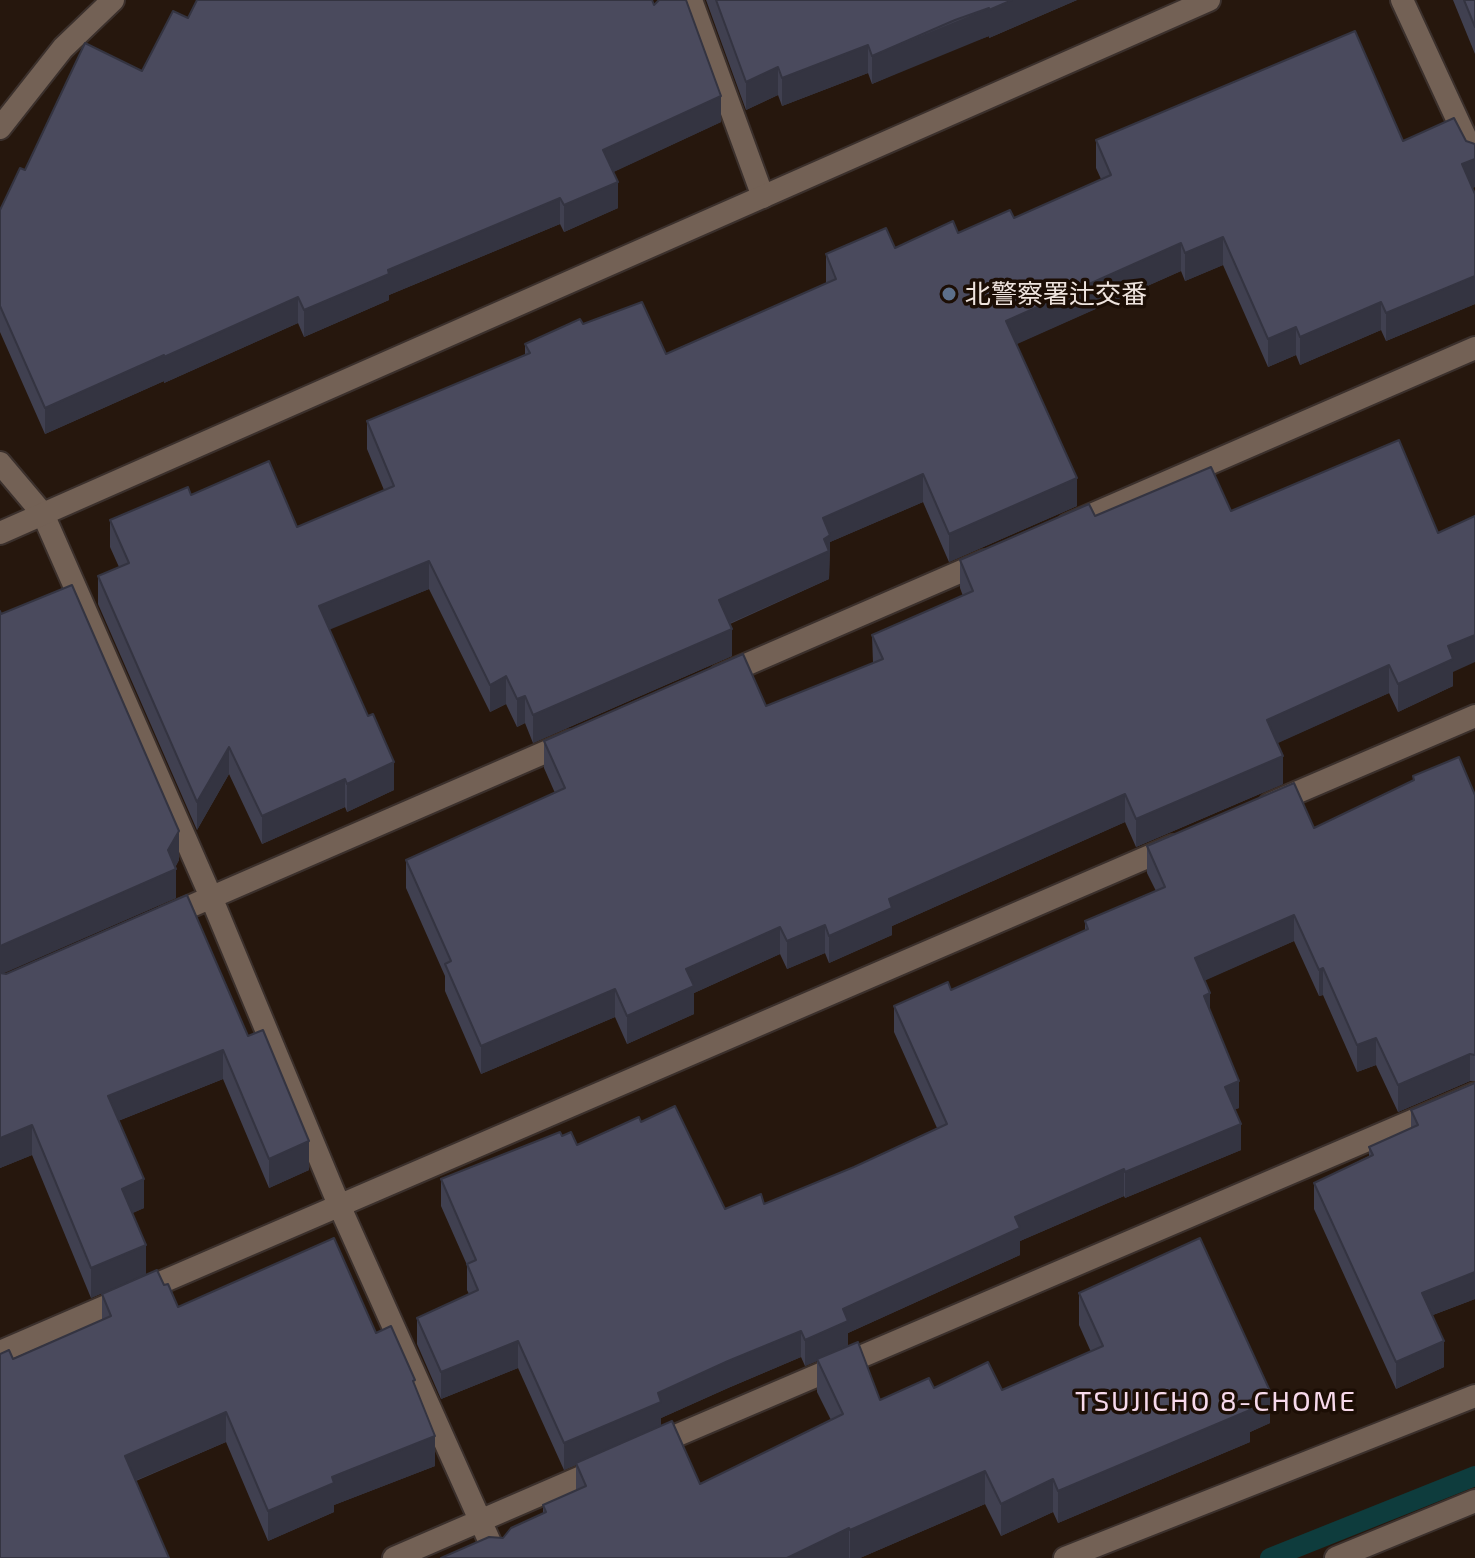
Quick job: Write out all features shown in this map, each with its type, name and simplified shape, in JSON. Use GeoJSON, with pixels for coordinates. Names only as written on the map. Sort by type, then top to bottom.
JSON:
{"type":"FeatureCollection","features":[{"type":"Feature","properties":{"kind":"street"},"geometry":{"type":"LineString","coordinates":[[0,128],[63,48],[113,0]]}},
{"type":"Feature","properties":{"kind":"street"},"geometry":{"type":"LineString","coordinates":[[691,0],[763,197]]}},
{"type":"Feature","properties":{"kind":"street"},"geometry":{"type":"LineString","coordinates":[[0,533],[1209,0]]}},
{"type":"Feature","properties":{"kind":"street"},"geometry":{"type":"LineString","coordinates":[[1402,0],[1475,158]]}},
{"type":"Feature","properties":{"kind":"street"},"geometry":{"type":"LineString","coordinates":[[1054,531],[1475,348]]}},
{"type":"Feature","properties":{"kind":"street"},"geometry":{"type":"LineString","coordinates":[[0,463],[43,514],[211,897],[339,1205],[497,1558]]}},
{"type":"Feature","properties":{"kind":"street"},"geometry":{"type":"LineString","coordinates":[[705,683],[1010,550]]}},
{"type":"Feature","properties":{"kind":"street"},"geometry":{"type":"LineString","coordinates":[[1257,810],[1475,716]]}},
{"type":"Feature","properties":{"kind":"street"},"geometry":{"type":"LineString","coordinates":[[141,928],[589,733]]}},
{"type":"Feature","properties":{"kind":"street"},"geometry":{"type":"LineString","coordinates":[[0,1352],[1198,835]]}},
{"type":"Feature","properties":{"kind":"street"},"geometry":{"type":"LineString","coordinates":[[394,1558],[1475,1094]]}},
{"type":"Feature","properties":{"kind":"street"},"geometry":{"type":"LineString","coordinates":[[1065,1558],[1475,1396]]}},
{"type":"Feature","properties":{"kind":"street"},"geometry":{"type":"LineString","coordinates":[[1336,1558],[1475,1501]]}},
{"type":"Feature","properties":{"kind":"building"},"geometry":{"type":"Polygon","coordinates":[[[197,0],[652,0],[654,5],[659,0],[686,0],[721,96],[603,150],[618,182],[564,205],[560,198],[388,270],[389,274],[304,310],[298,297],[45,408],[0,306],[0,210],[20,168],[25,170],[85,43],[142,71],[173,11],[188,18],[197,0]]]}},
{"type":"Feature","properties":{"kind":"building"},"geometry":{"type":"Polygon","coordinates":[[[716,0],[1012,0],[955,20],[872,56],[868,45],[782,78],[778,67],[746,82],[716,0]]]}},
{"type":"Feature","properties":{"kind":"building"},"geometry":{"type":"Polygon","coordinates":[[[1464,0],[1475,0],[1475,27],[1464,0]]]}},
{"type":"Feature","properties":{"kind":"building"},"geometry":{"type":"Polygon","coordinates":[[[1355,31],[1403,141],[1454,118],[1466,141],[1475,144],[1475,159],[1462,164],[1475,194],[1475,276],[1386,313],[1381,302],[1300,337],[1296,327],[1268,339],[1223,237],[1185,253],[1181,243],[1006,321],[1077,478],[949,534],[923,474],[823,518],[830,535],[824,539],[829,551],[719,600],[732,629],[533,715],[525,696],[517,699],[506,676],[490,685],[429,561],[319,606],[368,716],[373,714],[394,762],[347,784],[345,779],[262,816],[229,747],[197,802],[98,576],[129,563],[110,520],[188,487],[191,495],[269,461],[297,527],[394,486],[367,421],[530,353],[525,344],[580,319],[583,324],[642,302],[666,354],[836,279],[826,254],[886,228],[895,248],[953,221],[958,233],[1010,210],[1014,218],[1111,175],[1096,140],[1355,31]]]}},
{"type":"Feature","properties":{"kind":"building"},"geometry":{"type":"Polygon","coordinates":[[[1399,440],[1438,533],[1475,516],[1475,635],[1448,646],[1453,659],[1398,684],[1389,665],[1267,720],[1283,756],[1136,819],[1125,794],[889,899],[892,908],[829,936],[825,925],[787,941],[780,927],[686,969],[694,986],[627,1016],[615,989],[481,1046],[445,964],[451,961],[406,860],[565,788],[544,741],[743,654],[766,706],[883,659],[872,635],[973,591],[960,560],[1089,504],[1095,516],[1211,467],[1231,511],[1399,440]]]}},
{"type":"Feature","properties":{"kind":"building"},"geometry":{"type":"Polygon","coordinates":[[[72,585],[179,831],[168,850],[176,869],[0,946],[0,611],[1,614],[72,585]]]}},
{"type":"Feature","properties":{"kind":"building"},"geometry":{"type":"Polygon","coordinates":[[[1459,757],[1475,795],[1475,1055],[1470,1054],[1398,1085],[1376,1038],[1357,1045],[1323,968],[1319,970],[1294,915],[1195,958],[1210,993],[1204,996],[1239,1081],[1225,1087],[1241,1124],[1125,1172],[1124,1169],[1015,1217],[1020,1228],[843,1309],[848,1321],[805,1340],[801,1331],[728,1361],[658,1393],[661,1402],[564,1443],[518,1341],[441,1372],[417,1318],[478,1290],[467,1264],[476,1260],[441,1179],[560,1132],[562,1136],[571,1132],[577,1145],[639,1117],[641,1122],[675,1106],[725,1209],[761,1194],[764,1204],[854,1167],[947,1124],[894,1006],[948,982],[951,990],[1088,929],[1085,921],[1165,887],[1147,846],[1294,783],[1314,828],[1414,780],[1413,776],[1459,757]]]}},
{"type":"Feature","properties":{"kind":"building"},"geometry":{"type":"Polygon","coordinates":[[[187,895],[248,1036],[263,1030],[309,1141],[269,1159],[223,1050],[108,1096],[144,1179],[122,1189],[146,1245],[91,1268],[32,1125],[0,1138],[0,973],[6,974],[187,895]]]}},
{"type":"Feature","properties":{"kind":"building"},"geometry":{"type":"Polygon","coordinates":[[[1475,1083],[1475,1272],[1422,1293],[1444,1341],[1396,1362],[1314,1183],[1373,1155],[1369,1147],[1418,1125],[1411,1110],[1475,1083]]]}},
{"type":"Feature","properties":{"kind":"building"},"geometry":{"type":"Polygon","coordinates":[[[334,1238],[376,1333],[391,1326],[435,1436],[332,1477],[334,1483],[268,1511],[226,1412],[125,1456],[169,1558],[0,1558],[0,1354],[9,1350],[13,1359],[111,1316],[102,1294],[157,1270],[164,1285],[168,1284],[178,1307],[334,1238]]]}},
{"type":"Feature","properties":{"kind":"building"},"geometry":{"type":"Polygon","coordinates":[[[1200,1238],[1270,1391],[1246,1402],[1250,1410],[1058,1491],[1053,1479],[1001,1504],[985,1471],[849,1528],[787,1558],[441,1558],[489,1537],[503,1538],[511,1528],[546,1512],[543,1505],[586,1486],[576,1463],[672,1421],[700,1484],[843,1414],[817,1359],[858,1342],[880,1400],[929,1378],[934,1388],[988,1362],[1002,1390],[1103,1346],[1079,1293],[1200,1238]]]}},
{"type":"Feature","properties":{"kind":"waterway"},"geometry":{"type":"LineString","coordinates":[[1270,1558],[1475,1476]]}},
{"type":"Feature","properties":{"kind":"place","name":"北警察署辻交番"},"geometry":{"type":"Point","coordinates":[949,294]}},
{"type":"Feature","properties":{"kind":"district","name":"TSUJICHO 8-CHOME"},"geometry":{"type":"Point","coordinates":[1216,1402]}}]}
